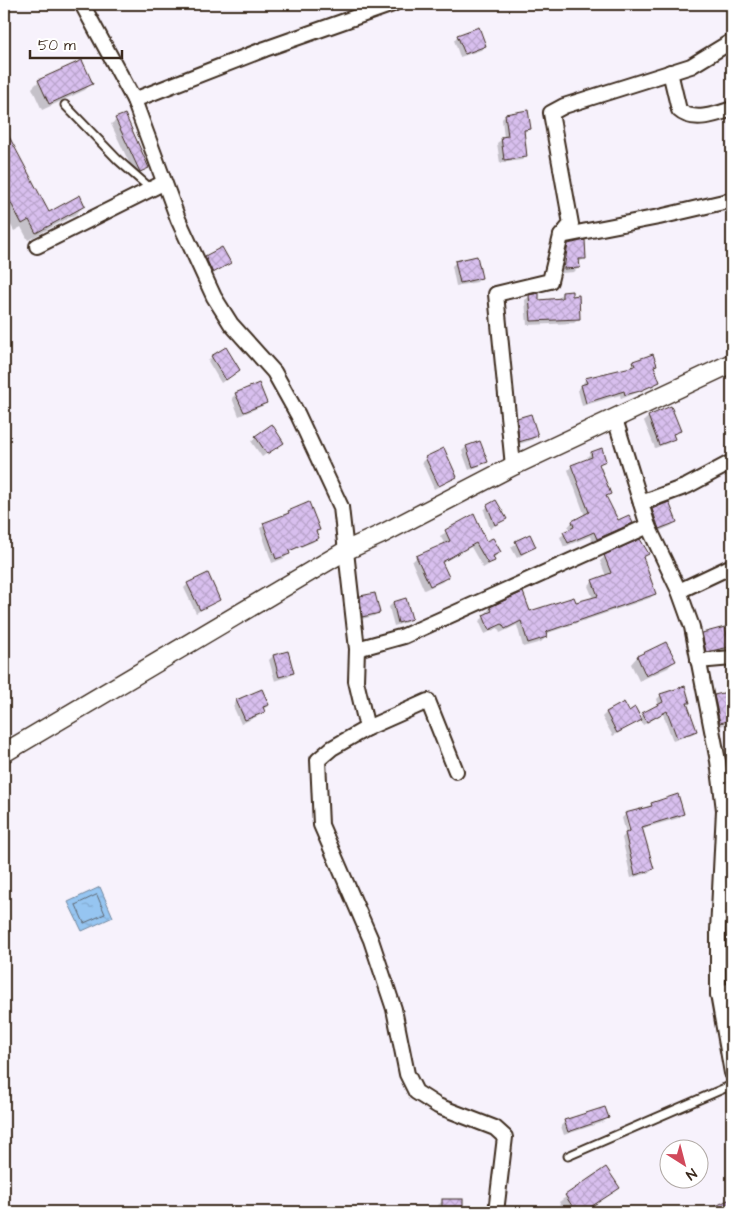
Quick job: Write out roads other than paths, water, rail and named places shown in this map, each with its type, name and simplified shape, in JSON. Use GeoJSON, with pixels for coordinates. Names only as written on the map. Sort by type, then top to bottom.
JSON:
{"type":"FeatureCollection","features":[{"type":"Feature","properties":{"kind":"street"},"geometry":{"type":"LineString","coordinates":[[82,4],[134,100],[157,186],[214,297],[231,324],[274,372],[298,415],[341,507],[357,649],[356,681],[367,728]]}},
{"type":"Feature","properties":{"kind":"street"},"geometry":{"type":"LineString","coordinates":[[134,100],[265,49],[393,4]]}},
{"type":"Feature","properties":{"kind":"street"},"geometry":{"type":"LineString","coordinates":[[513,466],[496,294],[550,281],[561,236],[571,224],[551,113],[564,106],[691,66],[732,42]]}},
{"type":"Feature","properties":{"kind":"street"},"geometry":{"type":"LineString","coordinates":[[670,72],[679,110],[684,114],[707,116],[732,109]]}},
{"type":"Feature","properties":{"kind":"street"},"geometry":{"type":"LineString","coordinates":[[37,246],[157,186]]}},
{"type":"Feature","properties":{"kind":"street"},"geometry":{"type":"LineString","coordinates":[[561,236],[659,218],[732,200]]}},
{"type":"Feature","properties":{"kind":"street"},"geometry":{"type":"LineString","coordinates":[[4,753],[345,551],[382,534],[513,466],[732,362]]}},
{"type":"Feature","properties":{"kind":"street"},"geometry":{"type":"LineString","coordinates":[[615,418],[648,526],[679,591],[692,627],[728,810],[718,931],[718,994],[732,1073]]}},
{"type":"Feature","properties":{"kind":"street"},"geometry":{"type":"LineString","coordinates":[[641,503],[687,486],[730,463]]}},
{"type":"Feature","properties":{"kind":"street"},"geometry":{"type":"LineString","coordinates":[[357,649],[412,632],[648,526]]}},
{"type":"Feature","properties":{"kind":"street"},"geometry":{"type":"LineString","coordinates":[[679,591],[732,566]]}},
{"type":"Feature","properties":{"kind":"street"},"geometry":{"type":"LineString","coordinates":[[698,661],[732,658]]}},
{"type":"Feature","properties":{"kind":"street"},"geometry":{"type":"LineString","coordinates":[[456,771],[428,701],[367,728],[332,748],[318,760],[322,825],[371,940],[394,1009],[407,1074],[416,1092],[438,1106],[494,1128],[505,1137],[496,1212]]}},
{"type":"Feature","properties":{"kind":"street"},"geometry":{"type":"LineString","coordinates":[[718,931],[732,928]]}},
{"type":"Feature","properties":{"kind":"street"},"geometry":{"type":"LineString","coordinates":[[718,994],[732,990]]}},
{"type":"Feature","properties":{"kind":"lane"},"geometry":{"type":"LineString","coordinates":[[66,105],[118,160],[157,186]]}},
{"type":"Feature","properties":{"kind":"lane"},"geometry":{"type":"LineString","coordinates":[[568,1156],[732,1085]]}},
{"type":"Feature","properties":{"kind":"water"},"geometry":{"type":"Polygon","coordinates":[[[100,887],[113,917],[82,931],[68,902],[100,887]]]}}]}
